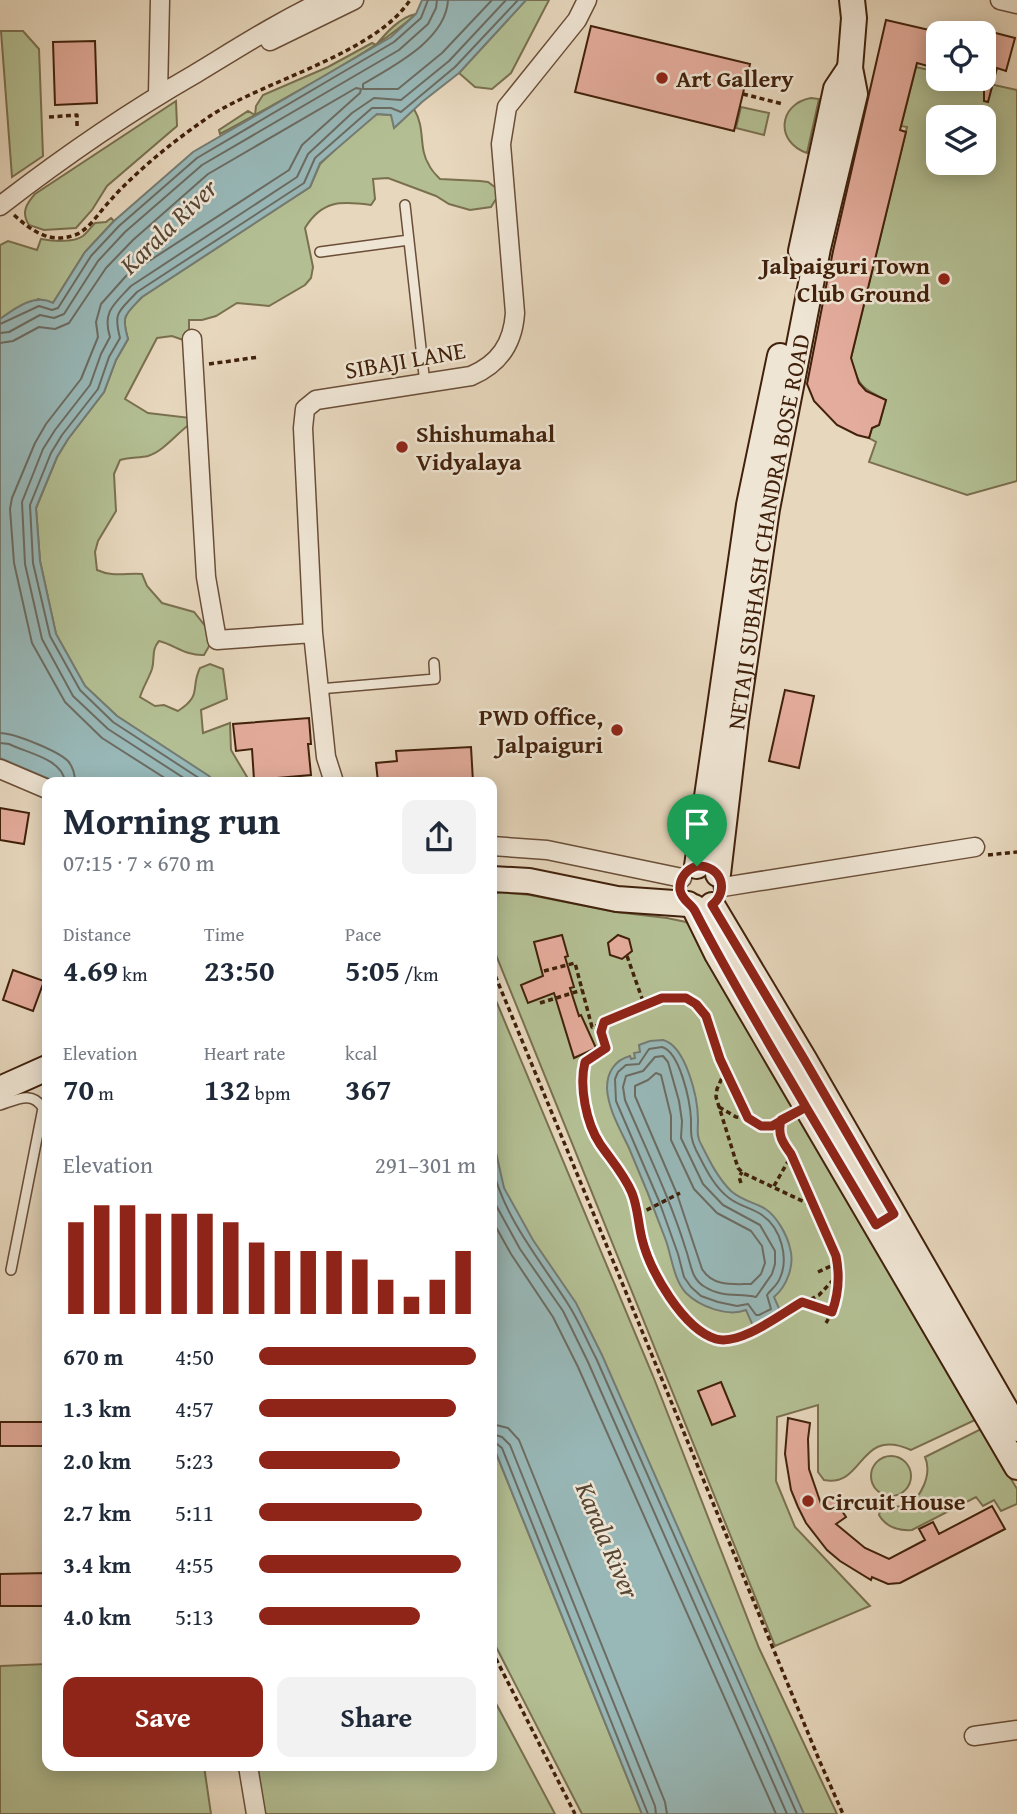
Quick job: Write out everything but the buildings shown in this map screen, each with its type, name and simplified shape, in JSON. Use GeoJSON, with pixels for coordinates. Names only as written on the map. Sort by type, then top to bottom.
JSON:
{"type":"FeatureCollection","features":[{"type":"Feature","properties":{"kind":"street"},"geometry":{"type":"LineString","coordinates":[[158,94],[160,0]]}},
{"type":"Feature","properties":{"kind":"street"},"geometry":{"type":"LineString","coordinates":[[1,205],[158,94],[325,0]]}},
{"type":"Feature","properties":{"kind":"street"},"geometry":{"type":"LineString","coordinates":[[196,73],[254,49],[354,0]]}},
{"type":"Feature","properties":{"kind":"street","name":"SIBAJI LANE"},"geometry":{"type":"LineString","coordinates":[[332,777],[326,757],[313,633],[303,428],[305,409],[316,400],[460,379],[481,372],[499,358],[511,337],[515,313],[501,144],[502,127],[507,107],[577,20],[587,0]]}},
{"type":"Feature","properties":{"kind":"street","name":"NETAJI SUBHASH CHANDRA BOSE ROAD"},"geometry":{"type":"LineString","coordinates":[[699,890],[736,721],[767,509],[818,248],[855,94],[850,68],[854,18],[852,0]]}},
{"type":"Feature","properties":{"kind":"street"},"geometry":{"type":"LineString","coordinates":[[1000,0],[1017,4]]}},
{"type":"Feature","properties":{"kind":"street","name":"NETAJI SUBHASH CHANDRA BOSE ROAD"},"geometry":{"type":"LineString","coordinates":[[699,890],[749,505],[815,160],[830,96],[850,68]]}},
{"type":"Feature","properties":{"kind":"street"},"geometry":{"type":"LineString","coordinates":[[0,184],[1,205]]}},
{"type":"Feature","properties":{"kind":"street"},"geometry":{"type":"LineString","coordinates":[[192,339],[206,577],[217,640],[313,633]]}},
{"type":"Feature","properties":{"kind":"street"},"geometry":{"type":"LineString","coordinates":[[0,769],[42,787]]}},
{"type":"Feature","properties":{"kind":"street"},"geometry":{"type":"LineString","coordinates":[[497,846],[547,850],[699,890],[804,1059],[885,1219],[1004,1419],[1017,1467]]}},
{"type":"Feature","properties":{"kind":"street"},"geometry":{"type":"LineString","coordinates":[[497,879],[529,881],[617,899],[699,890],[975,847]]}},
{"type":"Feature","properties":{"kind":"street"},"geometry":{"type":"LineString","coordinates":[[497,865],[533,867],[620,885],[699,890]]}},
{"type":"Feature","properties":{"kind":"street"},"geometry":{"type":"LineString","coordinates":[[699,890],[717,954],[795,1112],[885,1219]]}},
{"type":"Feature","properties":{"kind":"street"},"geometry":{"type":"LineString","coordinates":[[0,1089],[42,1070]]}},
{"type":"Feature","properties":{"kind":"street"},"geometry":{"type":"LineString","coordinates":[[974,1736],[1017,1730]]}},
{"type":"Feature","properties":{"kind":"street"},"geometry":{"type":"LineString","coordinates":[[249,1771],[256,1814]]}},
{"type":"Feature","properties":{"kind":"lane"},"geometry":{"type":"LineString","coordinates":[[405,205],[425,384]]}},
{"type":"Feature","properties":{"kind":"lane"},"geometry":{"type":"LineString","coordinates":[[320,252],[409,240]]}},
{"type":"Feature","properties":{"kind":"lane"},"geometry":{"type":"LineString","coordinates":[[319,689],[435,679],[434,663]]}},
{"type":"Feature","properties":{"kind":"lane"},"geometry":{"type":"LineString","coordinates":[[0,1105],[23,1097],[33,1098],[42,1106]]}},
{"type":"Feature","properties":{"kind":"lane"},"geometry":{"type":"LineString","coordinates":[[11,1270],[42,1113]]}},
{"type":"Feature","properties":{"kind":"path"},"geometry":{"type":"LineString","coordinates":[[1,205],[35,233],[56,238],[77,235],[85,230],[144,167],[191,129],[234,101],[368,39],[403,11],[410,0]]}},
{"type":"Feature","properties":{"kind":"path"},"geometry":{"type":"LineString","coordinates":[[743,94],[783,104]]}},
{"type":"Feature","properties":{"kind":"path"},"geometry":{"type":"LineString","coordinates":[[49,117],[77,115],[77,126]]}},
{"type":"Feature","properties":{"kind":"path"},"geometry":{"type":"LineString","coordinates":[[193,367],[259,357]]}},
{"type":"Feature","properties":{"kind":"path"},"geometry":{"type":"LineString","coordinates":[[627,956],[644,1004]]}},
{"type":"Feature","properties":{"kind":"path"},"geometry":{"type":"LineString","coordinates":[[544,971],[575,963],[592,1027],[644,1004],[674,996],[686,998],[696,1004],[706,1016],[726,1071],[748,1118],[757,1125],[769,1127],[775,1126],[795,1112]]}},
{"type":"Feature","properties":{"kind":"path"},"geometry":{"type":"LineString","coordinates":[[497,980],[843,1814]]}},
{"type":"Feature","properties":{"kind":"path"},"geometry":{"type":"LineString","coordinates":[[540,1003],[582,990]]}},
{"type":"Feature","properties":{"kind":"path"},"geometry":{"type":"LineString","coordinates":[[602,1024],[601,1032],[606,1048],[587,1059],[584,1066],[587,1109],[593,1132],[623,1174],[639,1214],[642,1238],[649,1259],[664,1286],[690,1322],[705,1334],[733,1340],[818,1295],[839,1274]]}},
{"type":"Feature","properties":{"kind":"path"},"geometry":{"type":"LineString","coordinates":[[726,1071],[716,1090],[718,1106],[737,1167],[742,1172],[813,1206]]}},
{"type":"Feature","properties":{"kind":"path"},"geometry":{"type":"LineString","coordinates":[[718,1106],[736,1117],[748,1118]]}},
{"type":"Feature","properties":{"kind":"path"},"geometry":{"type":"LineString","coordinates":[[795,1112],[779,1135],[791,1154],[836,1256],[839,1274],[832,1312],[826,1323]]}},
{"type":"Feature","properties":{"kind":"path"},"geometry":{"type":"LineString","coordinates":[[773,1187],[785,1170],[791,1154]]}},
{"type":"Feature","properties":{"kind":"path"},"geometry":{"type":"LineString","coordinates":[[741,1183],[739,1177],[742,1172]]}},
{"type":"Feature","properties":{"kind":"path"},"geometry":{"type":"LineString","coordinates":[[639,1214],[680,1193]]}},
{"type":"Feature","properties":{"kind":"path"},"geometry":{"type":"LineString","coordinates":[[818,1272],[832,1265],[836,1256]]}},
{"type":"Feature","properties":{"kind":"path"},"geometry":{"type":"LineString","coordinates":[[802,1302],[832,1312]]}},
{"type":"Feature","properties":{"kind":"path"},"geometry":{"type":"LineString","coordinates":[[497,1661],[575,1814]]}},
{"type":"Feature","properties":{"kind":"green space"},"geometry":{"type":"Polygon","coordinates":[[[526,0],[549,0],[511,73],[492,89],[475,87],[459,73],[526,0]]]}},
{"type":"Feature","properties":{"kind":"green space"},"geometry":{"type":"Polygon","coordinates":[[[416,14],[394,32],[377,44],[399,22],[416,14]]]}},
{"type":"Feature","properties":{"kind":"green space"},"geometry":{"type":"Polygon","coordinates":[[[1,31],[23,31],[39,49],[43,156],[12,177],[1,31]]]}},
{"type":"Feature","properties":{"kind":"green space"},"geometry":{"type":"Polygon","coordinates":[[[372,43],[376,45],[321,78],[255,115],[256,106],[263,95],[328,67],[372,43]]]}},
{"type":"Feature","properties":{"kind":"green space","name":"Jalpaiguri Town Club Ground"},"geometry":{"type":"Polygon","coordinates":[[[916,67],[926,69],[926,91],[996,91],[996,85],[1017,90],[1017,481],[967,495],[869,462],[876,442],[869,438],[872,428],[879,425],[886,400],[862,385],[851,358],[907,127],[901,126],[916,67]]]}},
{"type":"Feature","properties":{"kind":"green space"},"geometry":{"type":"Polygon","coordinates":[[[811,98],[819,99],[807,153],[789,141],[785,124],[792,108],[811,98]]]}},
{"type":"Feature","properties":{"kind":"green space"},"geometry":{"type":"Polygon","coordinates":[[[176,101],[177,126],[107,186],[92,210],[76,228],[44,230],[29,225],[25,216],[26,209],[35,194],[176,101]]]}},
{"type":"Feature","properties":{"kind":"green space"},"geometry":{"type":"Polygon","coordinates":[[[741,107],[769,113],[764,135],[736,128],[741,107]]]}},
{"type":"Feature","properties":{"kind":"green space"},"geometry":{"type":"Polygon","coordinates":[[[414,109],[420,124],[426,159],[432,171],[440,179],[488,182],[496,188],[496,199],[491,207],[470,210],[388,178],[373,179],[375,199],[371,205],[333,204],[318,212],[305,228],[313,267],[311,278],[305,285],[269,306],[237,303],[216,316],[189,320],[189,342],[172,336],[157,338],[125,399],[148,413],[191,418],[190,424],[154,454],[120,460],[114,474],[116,511],[98,541],[95,552],[97,570],[113,574],[142,574],[147,586],[162,603],[194,612],[206,627],[212,641],[204,655],[192,654],[159,641],[154,651],[152,669],[140,697],[155,706],[164,705],[178,711],[191,700],[200,668],[210,664],[223,669],[227,699],[201,710],[203,733],[230,723],[231,750],[247,777],[209,777],[117,716],[85,686],[56,634],[40,561],[36,508],[57,457],[104,392],[116,360],[128,339],[126,316],[142,297],[310,187],[320,164],[361,125],[377,114],[391,115],[395,127],[414,109]]]}},
{"type":"Feature","properties":{"kind":"green space"},"geometry":{"type":"Polygon","coordinates":[[[248,111],[255,115],[220,134],[219,130],[248,111]]]}},
{"type":"Feature","properties":{"kind":"green space"},"geometry":{"type":"Polygon","coordinates":[[[111,218],[114,221],[85,252],[53,303],[38,299],[0,319],[0,245],[8,241],[37,250],[41,239],[74,240],[84,235],[95,223],[106,222],[111,218]]]}},
{"type":"Feature","properties":{"kind":"green space"},"geometry":{"type":"Polygon","coordinates":[[[497,893],[530,895],[616,912],[667,918],[686,922],[694,929],[975,1420],[911,1450],[894,1445],[881,1446],[871,1451],[847,1475],[837,1480],[824,1480],[818,1472],[818,1405],[777,1417],[776,1481],[795,1527],[870,1606],[775,1646],[497,957],[497,893]]]}},
{"type":"Feature","properties":{"kind":"green space"},"geometry":{"type":"Polygon","coordinates":[[[497,1003],[653,1376],[759,1648],[837,1814],[777,1814],[518,1228],[497,1169],[497,1003]]]}},
{"type":"Feature","properties":{"kind":"green space"},"geometry":{"type":"Polygon","coordinates":[[[981,1429],[1017,1489],[1017,1504],[1001,1511],[994,1500],[983,1506],[976,1497],[912,1530],[902,1530],[885,1523],[879,1515],[881,1508],[904,1506],[920,1492],[927,1471],[925,1457],[981,1429]]]}},
{"type":"Feature","properties":{"kind":"green space"},"geometry":{"type":"Polygon","coordinates":[[[497,1455],[642,1814],[582,1814],[497,1649],[497,1455]]]}},
{"type":"Feature","properties":{"kind":"green space"},"geometry":{"type":"Polygon","coordinates":[[[891,1456],[905,1462],[911,1476],[905,1490],[891,1496],[877,1490],[871,1476],[877,1462],[891,1456]]]}},
{"type":"Feature","properties":{"kind":"green space"},"geometry":{"type":"Polygon","coordinates":[[[42,1664],[42,1771],[205,1771],[211,1814],[0,1814],[0,1666],[42,1664]]]}},
{"type":"Feature","properties":{"kind":"green space"},"geometry":{"type":"Polygon","coordinates":[[[497,1705],[555,1814],[263,1814],[256,1771],[497,1771],[497,1705]]]}},
{"type":"Feature","properties":{"kind":"water","name":"Karala River"},"geometry":{"type":"Polygon","coordinates":[[[422,0],[526,0],[459,73],[394,128],[391,115],[377,114],[320,163],[310,187],[142,297],[126,316],[128,339],[116,360],[104,392],[57,457],[36,508],[40,561],[56,634],[85,686],[117,716],[210,777],[44,777],[0,758],[0,319],[32,301],[46,300],[53,303],[85,252],[114,221],[193,152],[391,37],[416,14],[422,0]]]}},
{"type":"Feature","properties":{"kind":"water"},"geometry":{"type":"Polygon","coordinates":[[[663,1040],[678,1052],[689,1074],[696,1099],[699,1139],[715,1170],[735,1194],[764,1208],[773,1216],[789,1243],[791,1268],[783,1287],[774,1297],[781,1313],[753,1326],[746,1310],[731,1312],[714,1309],[692,1298],[682,1287],[675,1274],[652,1204],[610,1104],[607,1082],[613,1068],[620,1060],[630,1056],[631,1059],[635,1058],[634,1053],[640,1052],[639,1045],[663,1040]]]}},
{"type":"Feature","properties":{"kind":"water","name":"Karala River"},"geometry":{"type":"Polygon","coordinates":[[[497,1157],[504,1188],[533,1240],[576,1303],[602,1355],[804,1814],[642,1814],[497,1455],[497,1157]]]}},
{"type":"Feature","properties":{"kind":"place","name":"Art Gallery"},"geometry":{"type":"Point","coordinates":[662,78]}},
{"type":"Feature","properties":{"kind":"place","name":"Jalpaiguri Town Club Ground"},"geometry":{"type":"Point","coordinates":[944,279]}},
{"type":"Feature","properties":{"kind":"place","name":"Shishumahal Vidyalaya"},"geometry":{"type":"Point","coordinates":[402,447]}},
{"type":"Feature","properties":{"kind":"place","name":"PWD Office, Jalpaiguri"},"geometry":{"type":"Point","coordinates":[617,730]}},
{"type":"Feature","properties":{"kind":"place","name":"Circuit House"},"geometry":{"type":"Point","coordinates":[808,1501]}},
{"type":"Feature","properties":{"kind":"route"},"geometry":{"type":"LineString","coordinates":[[697,866],[691,868],[682,878],[681,894],[684,900],[694,907],[717,954],[806,1107],[781,1120],[775,1126],[757,1125],[748,1118],[720,1059],[704,1011],[686,998],[674,996],[644,1004],[604,1022],[601,1032],[607,1045],[604,1052],[585,1062],[584,1090],[593,1132],[623,1174],[631,1191],[649,1259],[664,1286],[696,1329],[715,1339],[733,1340],[802,1302],[832,1312],[835,1304],[839,1285],[836,1256],[791,1154],[779,1135],[781,1120],[799,1111],[806,1107],[876,1225],[894,1214],[712,905],[718,901],[723,887],[719,874],[709,867],[697,866]]}}]}
